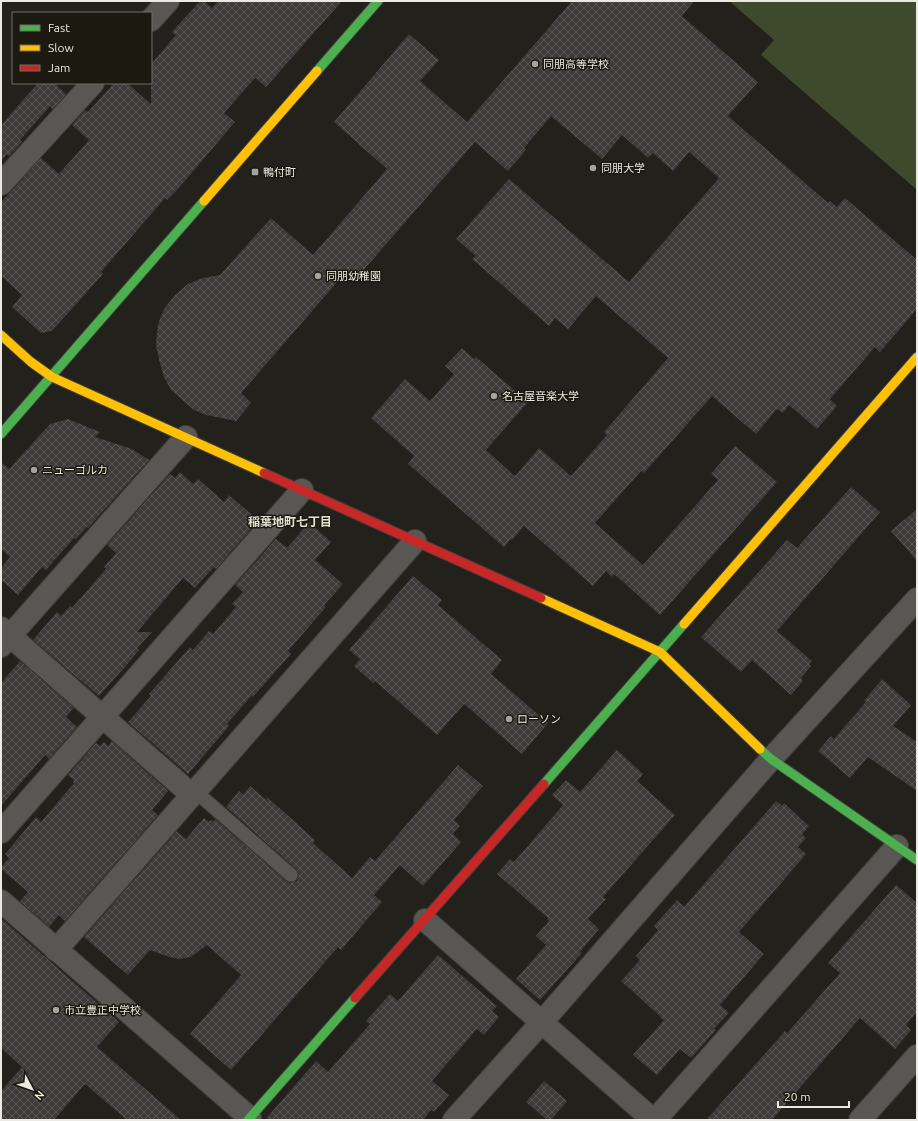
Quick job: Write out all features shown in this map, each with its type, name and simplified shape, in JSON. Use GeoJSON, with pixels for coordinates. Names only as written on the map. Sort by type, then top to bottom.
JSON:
{"type":"FeatureCollection","features":[{"type":"Feature","properties":{"kind":"street"},"geometry":{"type":"LineString","coordinates":[[152,19],[168,1]]}},
{"type":"Feature","properties":{"kind":"street"},"geometry":{"type":"LineString","coordinates":[[1,434],[378,1]]}},
{"type":"Feature","properties":{"kind":"street"},"geometry":{"type":"LineString","coordinates":[[1,184],[92,84]]}},
{"type":"Feature","properties":{"kind":"street"},"geometry":{"type":"LineString","coordinates":[[1,335],[31,362],[52,377],[660,652],[771,758],[910,853],[654,1120],[425,920]]}},
{"type":"Feature","properties":{"kind":"street"},"geometry":{"type":"LineString","coordinates":[[1,901],[249,1119],[914,365]]}},
{"type":"Feature","properties":{"kind":"street"},"geometry":{"type":"LineString","coordinates":[[186,437],[4,637],[194,793]]}},
{"type":"Feature","properties":{"kind":"street"},"geometry":{"type":"LineString","coordinates":[[1,832],[302,490]]}},
{"type":"Feature","properties":{"kind":"street"},"geometry":{"type":"LineString","coordinates":[[56,950],[415,541]]}},
{"type":"Feature","properties":{"kind":"street"},"geometry":{"type":"LineString","coordinates":[[454,1120],[542,1022],[771,758],[917,599]]}},
{"type":"Feature","properties":{"kind":"street"},"geometry":{"type":"LineString","coordinates":[[860,1120],[917,1056]]}},
{"type":"Feature","properties":{"kind":"lane"},"geometry":{"type":"LineString","coordinates":[[194,793],[290,875]]}},
{"type":"Feature","properties":{"kind":"green space"},"geometry":{"type":"Polygon","coordinates":[[[729,1],[917,1],[917,190],[761,55],[774,40],[729,1]]]}},
{"type":"Feature","properties":{"kind":"building"},"geometry":{"type":"Polygon","coordinates":[[[200,1],[204,1],[212,8],[218,1],[342,1],[266,87],[255,78],[224,113],[235,122],[178,189],[167,200],[165,198],[101,272],[103,274],[52,331],[41,333],[12,307],[22,295],[1,276],[1,202],[41,158],[59,174],[89,140],[72,125],[85,110],[87,112],[89,111],[113,84],[128,84],[151,104],[152,63],[176,35],[172,32],[200,1]]]}},
{"type":"Feature","properties":{"kind":"building"},"geometry":{"type":"Polygon","coordinates":[[[572,1],[694,1],[682,16],[758,82],[728,116],[828,203],[830,201],[837,207],[845,198],[917,260],[917,309],[880,352],[875,347],[830,399],[837,406],[817,429],[789,405],[783,413],[777,409],[756,434],[712,396],[644,473],[641,471],[595,523],[643,565],[718,480],[711,474],[735,446],[777,482],[660,615],[614,574],[612,577],[606,571],[593,586],[524,526],[504,547],[408,464],[414,456],[371,418],[405,379],[430,401],[454,374],[445,366],[462,348],[474,359],[476,357],[528,402],[486,450],[515,476],[539,448],[571,476],[607,435],[604,432],[668,358],[596,296],[568,329],[555,318],[549,326],[472,259],[476,256],[456,239],[509,179],[629,282],[719,178],[689,152],[673,171],[653,153],[648,158],[622,135],[602,159],[551,116],[524,148],[526,150],[508,171],[475,142],[354,281],[345,273],[241,393],[251,403],[236,421],[206,415],[194,410],[171,390],[164,377],[156,345],[158,324],[164,309],[175,295],[188,284],[203,278],[220,275],[271,218],[313,255],[387,169],[334,122],[409,34],[439,60],[420,81],[467,122],[572,1]]]}},
{"type":"Feature","properties":{"kind":"building"},"geometry":{"type":"Polygon","coordinates":[[[37,84],[55,84],[66,94],[53,109],[50,106],[20,140],[22,142],[9,156],[7,154],[1,161],[1,123],[2,124],[37,84]]]}},
{"type":"Feature","properties":{"kind":"building"},"geometry":{"type":"Polygon","coordinates":[[[68,419],[100,432],[95,437],[132,449],[149,460],[88,528],[87,527],[76,539],[74,538],[46,570],[42,567],[18,595],[1,580],[1,568],[10,557],[1,549],[1,462],[9,469],[50,424],[68,419]]]}},
{"type":"Feature","properties":{"kind":"building"},"geometry":{"type":"Polygon","coordinates":[[[180,472],[193,484],[198,479],[224,502],[229,495],[252,515],[251,517],[257,522],[216,569],[214,567],[195,588],[183,578],[137,632],[152,632],[137,648],[139,650],[130,661],[99,696],[33,640],[57,612],[61,616],[70,606],[72,608],[106,569],[104,567],[116,553],[107,545],[170,474],[175,478],[180,472]]]}},
{"type":"Feature","properties":{"kind":"building"},"geometry":{"type":"Polygon","coordinates":[[[851,487],[880,512],[777,631],[812,661],[809,664],[811,666],[801,678],[803,681],[791,695],[752,660],[741,672],[701,637],[787,540],[797,548],[851,487]]]}},
{"type":"Feature","properties":{"kind":"building"},"geometry":{"type":"Polygon","coordinates":[[[917,509],[917,561],[891,531],[917,509]]]}},
{"type":"Feature","properties":{"kind":"building"},"geometry":{"type":"Polygon","coordinates":[[[309,522],[331,542],[315,560],[343,584],[324,605],[326,607],[288,651],[291,654],[253,697],[251,696],[227,724],[229,726],[188,774],[128,722],[151,696],[149,694],[190,647],[193,650],[209,631],[213,634],[236,607],[232,604],[243,592],[235,585],[276,539],[288,547],[309,522]]]}},
{"type":"Feature","properties":{"kind":"building"},"geometry":{"type":"Polygon","coordinates":[[[413,576],[442,600],[438,605],[502,660],[491,674],[548,723],[522,754],[464,704],[437,735],[375,681],[373,683],[354,666],[360,659],[349,650],[413,576]]]}},
{"type":"Feature","properties":{"kind":"building"},"geometry":{"type":"Polygon","coordinates":[[[20,661],[74,708],[66,717],[77,727],[49,759],[45,755],[1,806],[1,683],[20,661]]]}},
{"type":"Feature","properties":{"kind":"building"},"geometry":{"type":"Polygon","coordinates":[[[882,679],[911,705],[893,726],[917,742],[917,791],[868,757],[850,778],[818,751],[831,736],[834,739],[866,702],[864,701],[882,679]]]}},
{"type":"Feature","properties":{"kind":"building"},"geometry":{"type":"Polygon","coordinates":[[[112,741],[168,791],[152,810],[158,815],[65,921],[59,915],[49,927],[20,901],[28,892],[1,869],[9,858],[5,854],[36,817],[41,822],[74,783],[74,780],[68,775],[96,743],[100,746],[104,742],[108,746],[112,741]]]}},
{"type":"Feature","properties":{"kind":"building"},"geometry":{"type":"Polygon","coordinates":[[[617,750],[643,774],[637,781],[675,815],[603,897],[606,899],[588,919],[599,929],[580,952],[582,953],[540,1000],[516,979],[546,945],[536,936],[549,921],[547,919],[548,918],[497,874],[510,859],[514,862],[563,805],[552,795],[566,780],[580,792],[617,750]]]}},
{"type":"Feature","properties":{"kind":"building"},"geometry":{"type":"Polygon","coordinates":[[[458,765],[483,786],[454,820],[460,826],[453,834],[461,842],[423,886],[400,865],[374,895],[382,902],[341,950],[338,947],[231,1070],[190,1034],[241,975],[207,945],[191,957],[179,959],[150,950],[128,975],[84,937],[177,831],[186,839],[204,818],[209,822],[211,820],[213,822],[215,819],[286,881],[290,883],[297,881],[299,876],[296,869],[226,807],[239,791],[243,795],[250,786],[266,800],[267,797],[315,840],[313,843],[352,878],[370,857],[375,861],[458,765]]]}},
{"type":"Feature","properties":{"kind":"building"},"geometry":{"type":"Polygon","coordinates":[[[776,801],[782,806],[784,803],[809,826],[802,835],[806,838],[798,847],[806,854],[739,932],[764,954],[720,1005],[729,1013],[714,1029],[716,1030],[691,1058],[680,1049],[657,1075],[633,1055],[664,1020],[621,981],[640,960],[636,956],[658,930],[654,926],[677,900],[684,907],[776,801]]]}},
{"type":"Feature","properties":{"kind":"building"},"geometry":{"type":"Polygon","coordinates":[[[896,885],[917,903],[917,1012],[906,1025],[911,1030],[895,1049],[860,1018],[772,1120],[706,1120],[785,1031],[787,1033],[840,973],[828,963],[896,885]]]}},
{"type":"Feature","properties":{"kind":"building","name":"市立豊正中学校"},"geometry":{"type":"Polygon","coordinates":[[[3,920],[119,1022],[97,1047],[181,1120],[127,1120],[85,1084],[54,1120],[1,1120],[1,1091],[22,1067],[1,1048],[1,922],[3,920]]]}},
{"type":"Feature","properties":{"kind":"building"},"geometry":{"type":"Polygon","coordinates":[[[438,955],[497,1006],[492,1011],[499,1017],[484,1035],[477,1029],[432,1081],[449,1095],[434,1112],[431,1110],[423,1120],[265,1120],[316,1061],[328,1072],[370,1024],[366,1021],[390,994],[398,1001],[438,955]]]}},
{"type":"Feature","properties":{"kind":"building"},"geometry":{"type":"Polygon","coordinates":[[[544,1081],[567,1101],[551,1120],[547,1120],[526,1102],[544,1081]]]}},
{"type":"Feature","properties":{"kind":"traffic: fast"},"geometry":{"type":"LineString","coordinates":[[317,71],[378,1]]}},
{"type":"Feature","properties":{"kind":"traffic: fast"},"geometry":{"type":"LineString","coordinates":[[1,434],[204,201]]}},
{"type":"Feature","properties":{"kind":"traffic: fast"},"geometry":{"type":"LineString","coordinates":[[544,784],[684,624]]}},
{"type":"Feature","properties":{"kind":"traffic: fast"},"geometry":{"type":"LineString","coordinates":[[760,749],[771,759],[917,860]]}},
{"type":"Feature","properties":{"kind":"traffic: fast"},"geometry":{"type":"LineString","coordinates":[[248,1120],[355,998]]}},
{"type":"Feature","properties":{"kind":"traffic: slow"},"geometry":{"type":"LineString","coordinates":[[204,201],[317,71]]}},
{"type":"Feature","properties":{"kind":"traffic: slow"},"geometry":{"type":"LineString","coordinates":[[1,335],[31,362],[52,377],[264,473]]}},
{"type":"Feature","properties":{"kind":"traffic: slow"},"geometry":{"type":"LineString","coordinates":[[684,624],[917,357]]}},
{"type":"Feature","properties":{"kind":"traffic: slow"},"geometry":{"type":"LineString","coordinates":[[541,598],[660,652],[760,749]]}},
{"type":"Feature","properties":{"kind":"traffic: jam"},"geometry":{"type":"LineString","coordinates":[[264,473],[541,598]]}},
{"type":"Feature","properties":{"kind":"traffic: jam"},"geometry":{"type":"LineString","coordinates":[[355,998],[544,784]]}},
{"type":"Feature","properties":{"kind":"place","name":"同朋高等学校"},"geometry":{"type":"Point","coordinates":[535,64]}},
{"type":"Feature","properties":{"kind":"place","name":"同朋大学"},"geometry":{"type":"Point","coordinates":[593,168]}},
{"type":"Feature","properties":{"kind":"place","name":"鴨付町"},"geometry":{"type":"Point","coordinates":[255,172]}},
{"type":"Feature","properties":{"kind":"place","name":"同朋幼稚園"},"geometry":{"type":"Point","coordinates":[318,276]}},
{"type":"Feature","properties":{"kind":"place","name":"名古屋音楽大学"},"geometry":{"type":"Point","coordinates":[494,396]}},
{"type":"Feature","properties":{"kind":"place","name":"ニューゴルカ"},"geometry":{"type":"Point","coordinates":[34,470]}},
{"type":"Feature","properties":{"kind":"place","name":"ローソン"},"geometry":{"type":"Point","coordinates":[509,719]}},
{"type":"Feature","properties":{"kind":"place","name":"市立豊正中学校"},"geometry":{"type":"Point","coordinates":[56,1010]}},
{"type":"Feature","properties":{"kind":"district","name":"稲葉地町七丁目"},"geometry":{"type":"Point","coordinates":[290,522]}}]}
